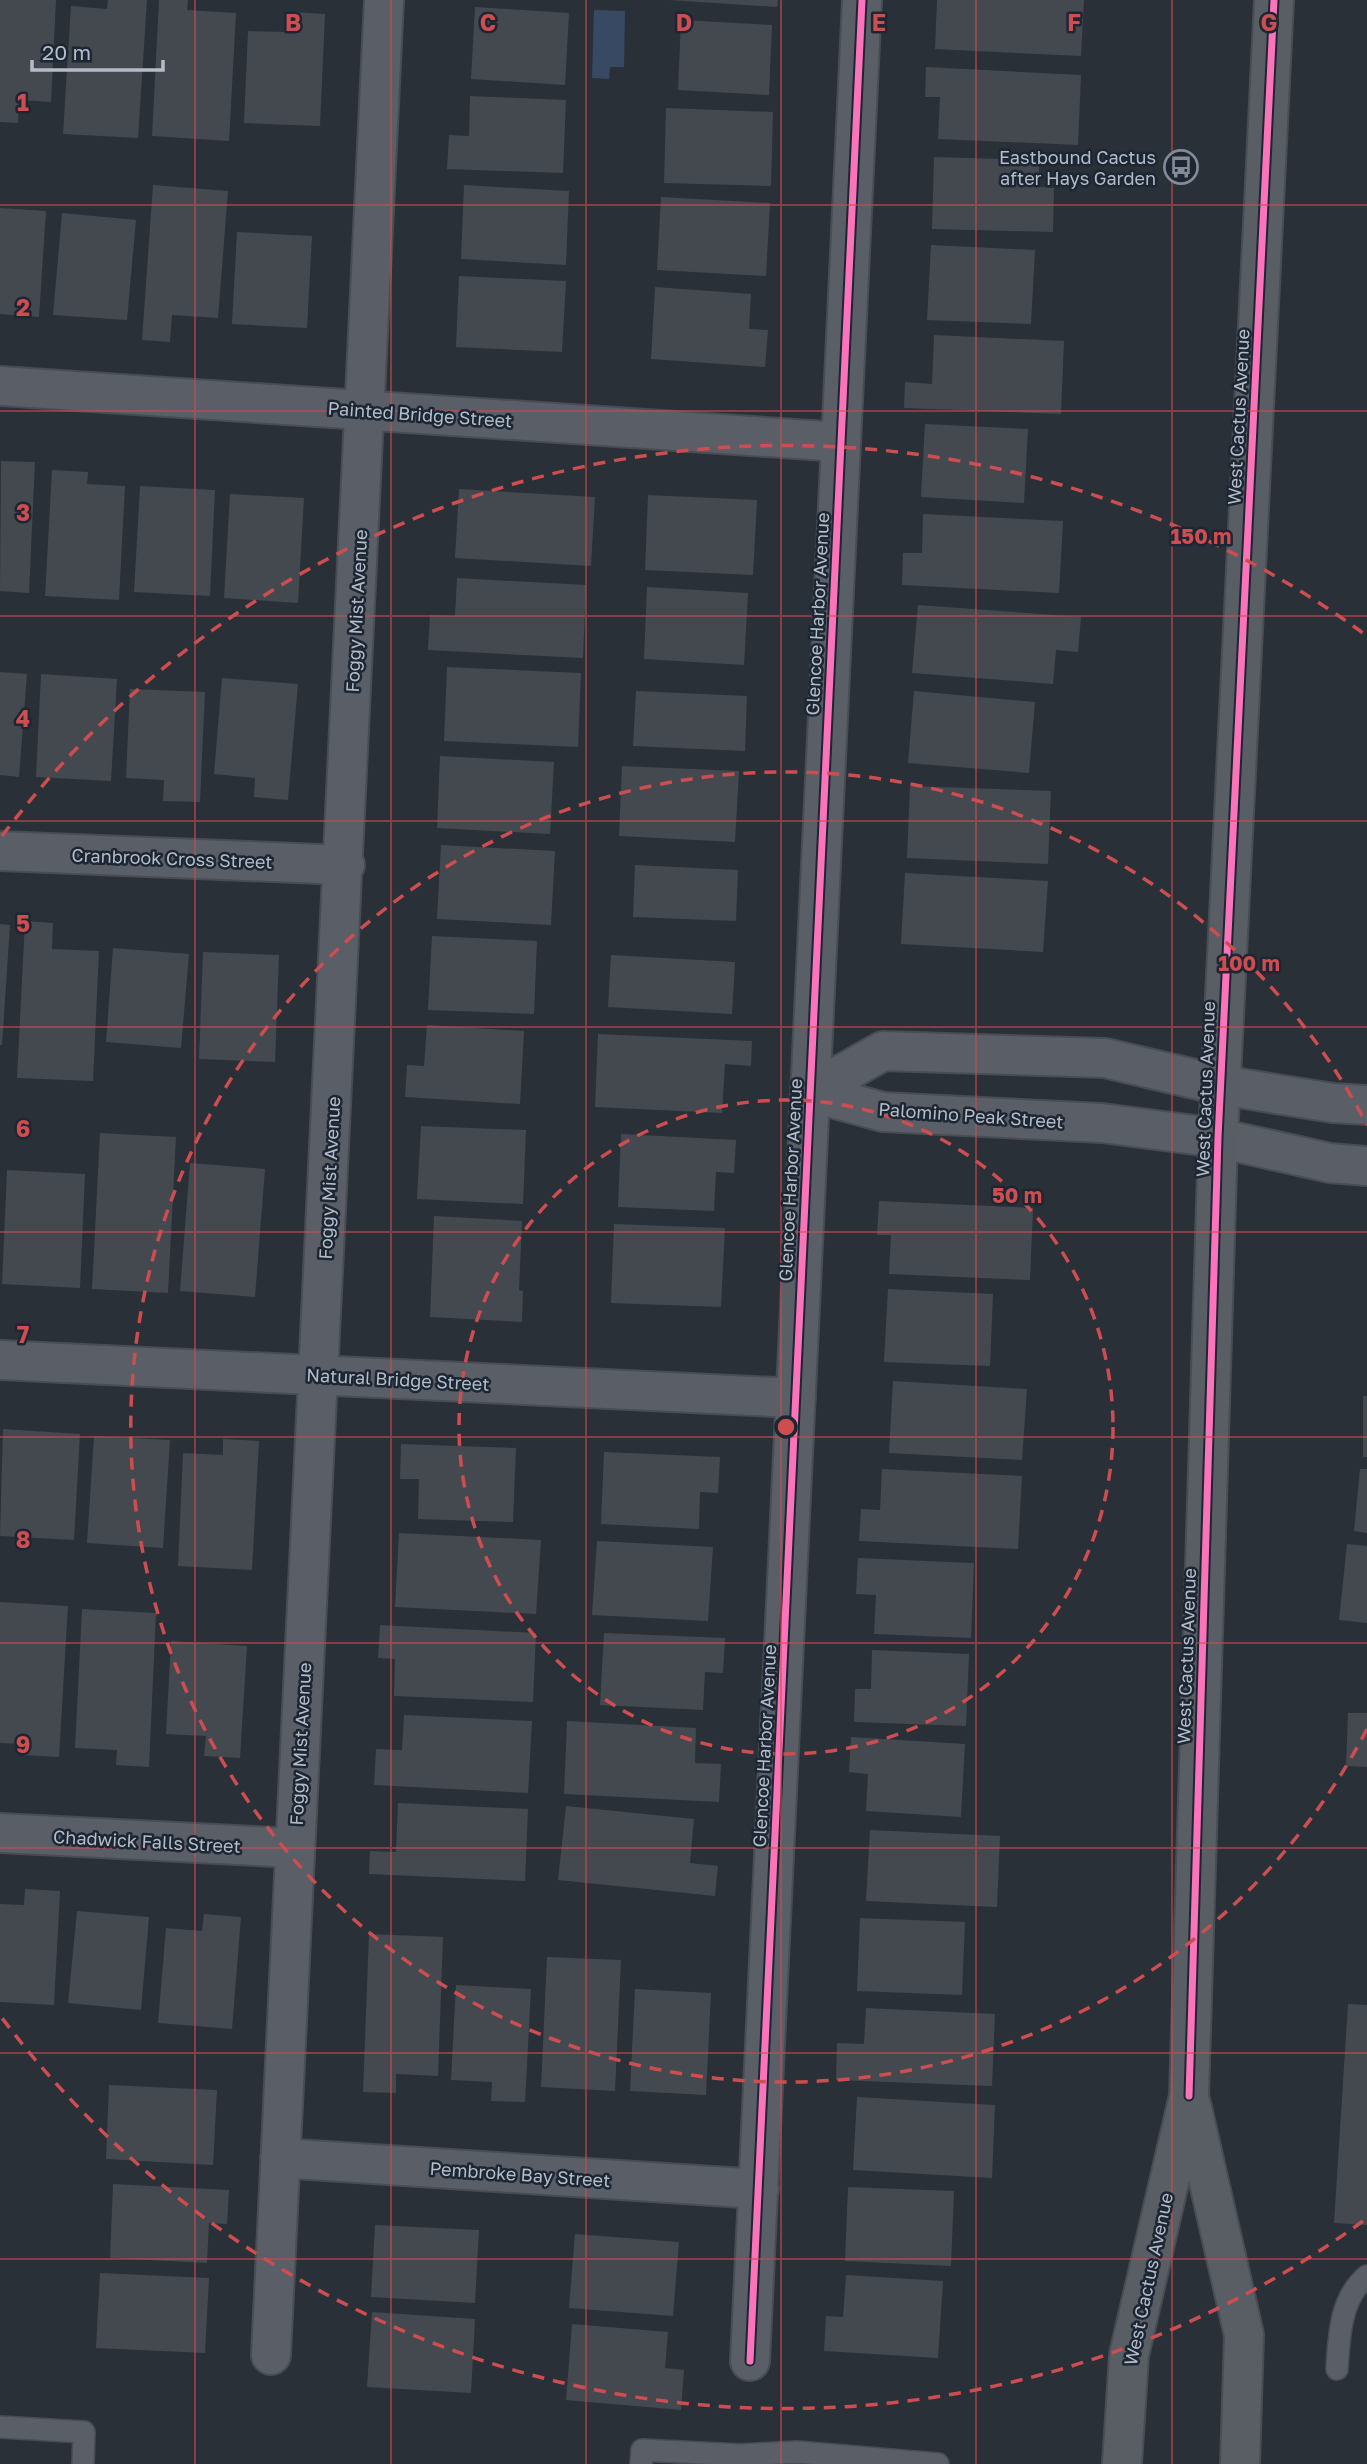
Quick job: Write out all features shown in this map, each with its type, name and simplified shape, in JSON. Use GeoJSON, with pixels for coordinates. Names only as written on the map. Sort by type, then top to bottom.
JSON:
{"type":"FeatureCollection","features":[{"type":"Feature","properties":{"kind":"main road","name":"West Cactus Avenue"},"geometry":{"type":"LineString","coordinates":[[1122,2464],[1129,2355],[1189,2095],[1220,1085],[1274,0]]}},
{"type":"Feature","properties":{"kind":"main road","name":"West Cactus Avenue"},"geometry":{"type":"LineString","coordinates":[[1189,2095],[1244,2335],[1240,2464]]}},
{"type":"Feature","properties":{"kind":"street","name":"Foggy Mist Avenue"},"geometry":{"type":"LineString","coordinates":[[271,2355],[345,865],[384,0]]}},
{"type":"Feature","properties":{"kind":"street","name":"Glencoe Harbor Avenue"},"geometry":{"type":"LineString","coordinates":[[750,2361],[862,0]]}},
{"type":"Feature","properties":{"kind":"street","name":"Painted Bridge Street"},"geometry":{"type":"LineString","coordinates":[[0,386],[841,442]]}},
{"type":"Feature","properties":{"kind":"street","name":"Cranbrook Cross Street"},"geometry":{"type":"LineString","coordinates":[[0,851],[345,865]]}},
{"type":"Feature","properties":{"kind":"street"},"geometry":{"type":"LineString","coordinates":[[810,1092],[883,1051],[1105,1058],[1220,1085],[1333,1103],[1367,1105]]}},
{"type":"Feature","properties":{"kind":"street","name":"Palomino Peak Street"},"geometry":{"type":"LineString","coordinates":[[810,1092],[883,1112],[1102,1123],[1218,1138],[1330,1163],[1367,1166]]}},
{"type":"Feature","properties":{"kind":"street","name":"Natural Bridge Street"},"geometry":{"type":"LineString","coordinates":[[0,1360],[796,1398]]}},
{"type":"Feature","properties":{"kind":"street","name":"Chadwick Falls Street"},"geometry":{"type":"LineString","coordinates":[[0,1833],[295,1848]]}},
{"type":"Feature","properties":{"kind":"street","name":"Pembroke Bay Street"},"geometry":{"type":"LineString","coordinates":[[280,2158],[759,2189]]}},
{"type":"Feature","properties":{"kind":"lane"},"geometry":{"type":"LineString","coordinates":[[1337,2368],[1340,2326],[1348,2301],[1367,2276]]}},
{"type":"Feature","properties":{"kind":"lane"},"geometry":{"type":"LineString","coordinates":[[0,2427],[84,2432],[83,2464]]}},
{"type":"Feature","properties":{"kind":"lane"},"geometry":{"type":"LineString","coordinates":[[642,2464],[642,2449],[740,2455],[797,2452],[938,2464]]}},
{"type":"Feature","properties":{"kind":"water"},"geometry":{"type":"Polygon","coordinates":[[[594,10],[625,11],[624,67],[610,67],[609,79],[592,78],[594,10]]]}},
{"type":"Feature","properties":{"kind":"building"},"geometry":{"type":"Polygon","coordinates":[[[0,0],[56,0],[51,102],[19,100],[18,123],[0,122],[0,0]]]}},
{"type":"Feature","properties":{"kind":"building"},"geometry":{"type":"Polygon","coordinates":[[[108,0],[147,0],[138,138],[63,134],[71,6],[107,9],[108,0]]]}},
{"type":"Feature","properties":{"kind":"building"},"geometry":{"type":"Polygon","coordinates":[[[159,0],[188,0],[187,10],[236,13],[229,141],[152,136],[159,0]]]}},
{"type":"Feature","properties":{"kind":"building"},"geometry":{"type":"Polygon","coordinates":[[[669,0],[778,0],[777,7],[669,0]]]}},
{"type":"Feature","properties":{"kind":"building"},"geometry":{"type":"Polygon","coordinates":[[[937,0],[1084,0],[1081,56],[935,49],[937,0]]]}},
{"type":"Feature","properties":{"kind":"building"},"geometry":{"type":"Polygon","coordinates":[[[475,7],[569,13],[565,85],[471,79],[475,7]]]}},
{"type":"Feature","properties":{"kind":"building"},"geometry":{"type":"Polygon","coordinates":[[[291,12],[325,14],[320,126],[244,123],[248,31],[289,32],[291,12]]]}},
{"type":"Feature","properties":{"kind":"building"},"geometry":{"type":"Polygon","coordinates":[[[681,20],[772,25],[769,95],[678,90],[681,20]]]}},
{"type":"Feature","properties":{"kind":"building"},"geometry":{"type":"Polygon","coordinates":[[[926,67],[1081,75],[1078,145],[938,139],[940,97],[925,97],[926,67]]]}},
{"type":"Feature","properties":{"kind":"building"},"geometry":{"type":"Polygon","coordinates":[[[470,96],[566,100],[563,173],[447,169],[449,135],[469,136],[470,96]]]}},
{"type":"Feature","properties":{"kind":"building"},"geometry":{"type":"Polygon","coordinates":[[[666,108],[773,112],[771,186],[664,183],[666,108]]]}},
{"type":"Feature","properties":{"kind":"building"},"geometry":{"type":"Polygon","coordinates":[[[934,157],[1039,160],[1039,187],[1054,188],[1053,232],[932,229],[934,157]]]}},
{"type":"Feature","properties":{"kind":"building"},"geometry":{"type":"Polygon","coordinates":[[[153,185],[228,191],[218,318],[172,315],[170,342],[142,340],[153,185]]]}},
{"type":"Feature","properties":{"kind":"building"},"geometry":{"type":"Polygon","coordinates":[[[464,185],[569,191],[566,265],[461,259],[464,185]]]}},
{"type":"Feature","properties":{"kind":"building"},"geometry":{"type":"Polygon","coordinates":[[[661,197],[770,203],[766,276],[657,270],[661,197]]]}},
{"type":"Feature","properties":{"kind":"building"},"geometry":{"type":"Polygon","coordinates":[[[0,208],[46,211],[39,317],[0,314],[0,208]]]}},
{"type":"Feature","properties":{"kind":"building"},"geometry":{"type":"Polygon","coordinates":[[[62,213],[136,220],[127,320],[53,315],[62,213]]]}},
{"type":"Feature","properties":{"kind":"building"},"geometry":{"type":"Polygon","coordinates":[[[237,232],[312,236],[307,328],[232,324],[237,232]]]}},
{"type":"Feature","properties":{"kind":"building"},"geometry":{"type":"Polygon","coordinates":[[[931,245],[1035,250],[1031,324],[927,320],[931,245]]]}},
{"type":"Feature","properties":{"kind":"building"},"geometry":{"type":"Polygon","coordinates":[[[459,276],[566,281],[562,352],[456,347],[459,276]]]}},
{"type":"Feature","properties":{"kind":"building"},"geometry":{"type":"Polygon","coordinates":[[[655,287],[751,294],[749,329],[768,330],[765,367],[651,359],[655,287]]]}},
{"type":"Feature","properties":{"kind":"building"},"geometry":{"type":"Polygon","coordinates":[[[934,335],[1064,341],[1061,414],[904,408],[905,382],[932,384],[934,335]]]}},
{"type":"Feature","properties":{"kind":"building"},"geometry":{"type":"Polygon","coordinates":[[[925,424],[1028,429],[1024,503],[921,497],[925,424]]]}},
{"type":"Feature","properties":{"kind":"building"},"geometry":{"type":"Polygon","coordinates":[[[1,461],[35,462],[29,593],[0,591],[1,461]]]}},
{"type":"Feature","properties":{"kind":"building"},"geometry":{"type":"Polygon","coordinates":[[[52,470],[88,472],[87,484],[125,486],[119,600],[45,596],[52,470]]]}},
{"type":"Feature","properties":{"kind":"building"},"geometry":{"type":"Polygon","coordinates":[[[140,486],[215,490],[210,596],[134,592],[140,486]]]}},
{"type":"Feature","properties":{"kind":"building"},"geometry":{"type":"Polygon","coordinates":[[[459,489],[595,497],[591,566],[455,558],[459,489]]]}},
{"type":"Feature","properties":{"kind":"building"},"geometry":{"type":"Polygon","coordinates":[[[230,494],[304,498],[298,603],[224,598],[230,494]]]}},
{"type":"Feature","properties":{"kind":"building"},"geometry":{"type":"Polygon","coordinates":[[[648,495],[757,500],[753,575],[645,570],[648,495]]]}},
{"type":"Feature","properties":{"kind":"building"},"geometry":{"type":"Polygon","coordinates":[[[923,514],[1063,521],[1059,593],[902,585],[903,553],[922,553],[923,514]]]}},
{"type":"Feature","properties":{"kind":"building"},"geometry":{"type":"Polygon","coordinates":[[[457,578],[586,585],[583,658],[428,650],[430,615],[455,616],[457,578]]]}},
{"type":"Feature","properties":{"kind":"building"},"geometry":{"type":"Polygon","coordinates":[[[647,587],[748,593],[744,665],[644,659],[647,587]]]}},
{"type":"Feature","properties":{"kind":"building"},"geometry":{"type":"Polygon","coordinates":[[[918,605],[1081,617],[1078,652],[1056,650],[1053,684],[912,673],[918,605]]]}},
{"type":"Feature","properties":{"kind":"building"},"geometry":{"type":"Polygon","coordinates":[[[447,667],[581,673],[578,747],[444,741],[447,667]]]}},
{"type":"Feature","properties":{"kind":"building"},"geometry":{"type":"Polygon","coordinates":[[[0,672],[27,674],[19,777],[0,775],[0,672]]]}},
{"type":"Feature","properties":{"kind":"building"},"geometry":{"type":"Polygon","coordinates":[[[41,674],[117,679],[111,781],[36,777],[41,674]]]}},
{"type":"Feature","properties":{"kind":"building"},"geometry":{"type":"Polygon","coordinates":[[[222,678],[298,684],[288,800],[254,797],[255,778],[214,774],[222,678]]]}},
{"type":"Feature","properties":{"kind":"building"},"geometry":{"type":"Polygon","coordinates":[[[130,689],[205,692],[200,802],[163,801],[164,780],[126,778],[130,689]]]}},
{"type":"Feature","properties":{"kind":"building"},"geometry":{"type":"Polygon","coordinates":[[[636,691],[747,696],[745,751],[633,746],[636,691]]]}},
{"type":"Feature","properties":{"kind":"building"},"geometry":{"type":"Polygon","coordinates":[[[914,691],[1035,702],[1029,773],[908,763],[914,691]]]}},
{"type":"Feature","properties":{"kind":"building"},"geometry":{"type":"Polygon","coordinates":[[[440,756],[554,762],[550,834],[437,828],[440,756]]]}},
{"type":"Feature","properties":{"kind":"building"},"geometry":{"type":"Polygon","coordinates":[[[622,766],[739,771],[735,842],[619,836],[622,766]]]}},
{"type":"Feature","properties":{"kind":"building"},"geometry":{"type":"Polygon","coordinates":[[[910,786],[1051,791],[1048,864],[907,858],[910,786]]]}},
{"type":"Feature","properties":{"kind":"building"},"geometry":{"type":"Polygon","coordinates":[[[441,845],[555,851],[551,925],[437,919],[441,845]]]}},
{"type":"Feature","properties":{"kind":"building"},"geometry":{"type":"Polygon","coordinates":[[[635,865],[738,870],[736,921],[633,917],[635,865]]]}},
{"type":"Feature","properties":{"kind":"building"},"geometry":{"type":"Polygon","coordinates":[[[905,873],[1048,881],[1043,952],[901,944],[905,873]]]}},
{"type":"Feature","properties":{"kind":"building"},"geometry":{"type":"Polygon","coordinates":[[[25,921],[53,923],[52,949],[99,951],[93,1081],[17,1078],[25,921]]]}},
{"type":"Feature","properties":{"kind":"building"},"geometry":{"type":"Polygon","coordinates":[[[0,924],[10,925],[2,1045],[0,1045],[0,924]]]}},
{"type":"Feature","properties":{"kind":"building"},"geometry":{"type":"Polygon","coordinates":[[[432,936],[537,941],[534,1014],[428,1010],[432,936]]]}},
{"type":"Feature","properties":{"kind":"building"},"geometry":{"type":"Polygon","coordinates":[[[113,948],[189,954],[181,1048],[106,1042],[113,948]]]}},
{"type":"Feature","properties":{"kind":"building"},"geometry":{"type":"Polygon","coordinates":[[[203,952],[279,955],[275,1062],[199,1059],[203,952]]]}},
{"type":"Feature","properties":{"kind":"building"},"geometry":{"type":"Polygon","coordinates":[[[611,955],[735,962],[732,1014],[608,1007],[611,955]]]}},
{"type":"Feature","properties":{"kind":"building"},"geometry":{"type":"Polygon","coordinates":[[[427,1025],[524,1031],[520,1104],[405,1097],[407,1065],[424,1066],[427,1025]]]}},
{"type":"Feature","properties":{"kind":"building"},"geometry":{"type":"Polygon","coordinates":[[[598,1034],[752,1041],[751,1066],[725,1064],[722,1113],[595,1107],[598,1034]]]}},
{"type":"Feature","properties":{"kind":"building"},"geometry":{"type":"Polygon","coordinates":[[[421,1126],[526,1130],[523,1204],[417,1199],[421,1126]]]}},
{"type":"Feature","properties":{"kind":"building"},"geometry":{"type":"Polygon","coordinates":[[[100,1133],[176,1137],[168,1293],[92,1289],[100,1133]]]}},
{"type":"Feature","properties":{"kind":"building"},"geometry":{"type":"Polygon","coordinates":[[[621,1134],[736,1140],[734,1173],[716,1172],[714,1211],[618,1207],[621,1134]]]}},
{"type":"Feature","properties":{"kind":"building"},"geometry":{"type":"Polygon","coordinates":[[[190,1163],[265,1169],[255,1297],[180,1291],[190,1163]]]}},
{"type":"Feature","properties":{"kind":"building"},"geometry":{"type":"Polygon","coordinates":[[[7,1170],[85,1174],[80,1288],[2,1284],[7,1170]]]}},
{"type":"Feature","properties":{"kind":"building"},"geometry":{"type":"Polygon","coordinates":[[[879,1201],[1033,1208],[1030,1280],[889,1274],[891,1235],[877,1235],[879,1201]]]}},
{"type":"Feature","properties":{"kind":"building"},"geometry":{"type":"Polygon","coordinates":[[[434,1216],[522,1221],[519,1290],[523,1291],[522,1322],[430,1317],[434,1216]]]}},
{"type":"Feature","properties":{"kind":"building"},"geometry":{"type":"Polygon","coordinates":[[[614,1224],[725,1228],[721,1307],[611,1303],[614,1224]]]}},
{"type":"Feature","properties":{"kind":"building"},"geometry":{"type":"Polygon","coordinates":[[[888,1289],[993,1294],[990,1366],[884,1362],[888,1289]]]}},
{"type":"Feature","properties":{"kind":"building"},"geometry":{"type":"Polygon","coordinates":[[[893,1381],[1027,1389],[1022,1460],[889,1453],[893,1381]]]}},
{"type":"Feature","properties":{"kind":"building"},"geometry":{"type":"Polygon","coordinates":[[[1363,1396],[1367,1396],[1367,1457],[1363,1457],[1363,1396]]]}},
{"type":"Feature","properties":{"kind":"building"},"geometry":{"type":"Polygon","coordinates":[[[3,1429],[80,1434],[74,1540],[0,1536],[3,1429]]]}},
{"type":"Feature","properties":{"kind":"building"},"geometry":{"type":"Polygon","coordinates":[[[94,1436],[170,1440],[163,1548],[87,1543],[94,1436]]]}},
{"type":"Feature","properties":{"kind":"building"},"geometry":{"type":"Polygon","coordinates":[[[223,1439],[259,1441],[252,1570],[178,1566],[183,1453],[223,1455],[223,1439]]]}},
{"type":"Feature","properties":{"kind":"building"},"geometry":{"type":"Polygon","coordinates":[[[401,1444],[516,1448],[513,1522],[418,1519],[419,1479],[400,1479],[401,1444]]]}},
{"type":"Feature","properties":{"kind":"building"},"geometry":{"type":"Polygon","coordinates":[[[604,1452],[720,1457],[718,1493],[700,1492],[699,1529],[601,1524],[604,1452]]]}},
{"type":"Feature","properties":{"kind":"building"},"geometry":{"type":"Polygon","coordinates":[[[882,1469],[1022,1476],[1018,1549],[859,1541],[861,1509],[880,1510],[882,1469]]]}},
{"type":"Feature","properties":{"kind":"building"},"geometry":{"type":"Polygon","coordinates":[[[1360,1469],[1367,1469],[1367,1533],[1354,1531],[1360,1469]]]}},
{"type":"Feature","properties":{"kind":"building"},"geometry":{"type":"Polygon","coordinates":[[[399,1533],[541,1540],[536,1614],[395,1607],[399,1533]]]}},
{"type":"Feature","properties":{"kind":"building"},"geometry":{"type":"Polygon","coordinates":[[[597,1541],[713,1547],[708,1621],[592,1615],[597,1541]]]}},
{"type":"Feature","properties":{"kind":"building"},"geometry":{"type":"Polygon","coordinates":[[[1347,1544],[1367,1546],[1367,1623],[1339,1620],[1347,1544]]]}},
{"type":"Feature","properties":{"kind":"building"},"geometry":{"type":"Polygon","coordinates":[[[858,1558],[974,1563],[971,1638],[874,1634],[876,1595],[856,1594],[858,1558]]]}},
{"type":"Feature","properties":{"kind":"building"},"geometry":{"type":"Polygon","coordinates":[[[0,1602],[68,1606],[59,1757],[22,1755],[22,1744],[0,1743],[0,1602]]]}},
{"type":"Feature","properties":{"kind":"building"},"geometry":{"type":"Polygon","coordinates":[[[82,1609],[156,1613],[149,1767],[116,1765],[117,1750],[75,1748],[82,1609]]]}},
{"type":"Feature","properties":{"kind":"building"},"geometry":{"type":"Polygon","coordinates":[[[380,1625],[536,1633],[533,1702],[394,1696],[395,1659],[378,1658],[380,1625]]]}},
{"type":"Feature","properties":{"kind":"building"},"geometry":{"type":"Polygon","coordinates":[[[604,1633],[725,1638],[723,1673],[705,1672],[703,1710],[600,1705],[604,1633]]]}},
{"type":"Feature","properties":{"kind":"building"},"geometry":{"type":"Polygon","coordinates":[[[171,1641],[247,1646],[240,1758],[204,1756],[206,1736],[166,1734],[171,1641]]]}},
{"type":"Feature","properties":{"kind":"building"},"geometry":{"type":"Polygon","coordinates":[[[872,1650],[969,1654],[966,1726],[854,1722],[855,1689],[871,1689],[872,1650]]]}},
{"type":"Feature","properties":{"kind":"building"},"geometry":{"type":"Polygon","coordinates":[[[1348,1713],[1367,1713],[1367,1767],[1346,1766],[1348,1713]]]}},
{"type":"Feature","properties":{"kind":"building"},"geometry":{"type":"Polygon","coordinates":[[[404,1715],[532,1721],[528,1793],[374,1785],[376,1749],[402,1750],[404,1715]]]}},
{"type":"Feature","properties":{"kind":"building"},"geometry":{"type":"Polygon","coordinates":[[[567,1721],[696,1728],[695,1763],[721,1764],[719,1802],[564,1794],[567,1721]]]}},
{"type":"Feature","properties":{"kind":"building"},"geometry":{"type":"Polygon","coordinates":[[[851,1737],[965,1744],[961,1817],[866,1811],[868,1774],[849,1772],[851,1737]]]}},
{"type":"Feature","properties":{"kind":"building"},"geometry":{"type":"Polygon","coordinates":[[[398,1803],[528,1809],[525,1881],[369,1874],[370,1851],[396,1852],[398,1803]]]}},
{"type":"Feature","properties":{"kind":"building"},"geometry":{"type":"Polygon","coordinates":[[[566,1806],[694,1819],[690,1863],[718,1866],[715,1896],[558,1880],[566,1806]]]}},
{"type":"Feature","properties":{"kind":"building"},"geometry":{"type":"Polygon","coordinates":[[[870,1830],[1000,1836],[997,1907],[866,1901],[870,1830]]]}},
{"type":"Feature","properties":{"kind":"building"},"geometry":{"type":"Polygon","coordinates":[[[25,1889],[60,1891],[54,2005],[0,2002],[0,1904],[24,1905],[25,1889]]]}},
{"type":"Feature","properties":{"kind":"building"},"geometry":{"type":"Polygon","coordinates":[[[77,1911],[149,1917],[141,2010],[68,2003],[77,1911]]]}},
{"type":"Feature","properties":{"kind":"building"},"geometry":{"type":"Polygon","coordinates":[[[204,1914],[241,1917],[232,2029],[158,2023],[166,1928],[202,1931],[204,1914]]]}},
{"type":"Feature","properties":{"kind":"building"},"geometry":{"type":"Polygon","coordinates":[[[860,1918],[965,1922],[962,1995],[857,1991],[860,1918]]]}},
{"type":"Feature","properties":{"kind":"building"},"geometry":{"type":"Polygon","coordinates":[[[369,1934],[443,1937],[438,2076],[396,2074],[396,2093],[363,2092],[369,1934]]]}},
{"type":"Feature","properties":{"kind":"building"},"geometry":{"type":"Polygon","coordinates":[[[547,1957],[621,1960],[615,2091],[541,2087],[547,1957]]]}},
{"type":"Feature","properties":{"kind":"building"},"geometry":{"type":"Polygon","coordinates":[[[456,1985],[531,1989],[525,2102],[491,2101],[492,2082],[451,2080],[456,1985]]]}},
{"type":"Feature","properties":{"kind":"building"},"geometry":{"type":"Polygon","coordinates":[[[635,1989],[711,1993],[706,2095],[630,2091],[635,1989]]]}},
{"type":"Feature","properties":{"kind":"building"},"geometry":{"type":"Polygon","coordinates":[[[1348,2004],[1367,2005],[1367,2225],[1334,2223],[1348,2004]]]}},
{"type":"Feature","properties":{"kind":"building"},"geometry":{"type":"Polygon","coordinates":[[[866,2008],[995,2014],[992,2086],[836,2080],[837,2043],[864,2044],[866,2008]]]}},
{"type":"Feature","properties":{"kind":"building"},"geometry":{"type":"Polygon","coordinates":[[[109,2085],[217,2090],[213,2165],[106,2159],[109,2085]]]}},
{"type":"Feature","properties":{"kind":"building"},"geometry":{"type":"Polygon","coordinates":[[[857,2097],[995,2105],[992,2178],[853,2170],[857,2097]]]}},
{"type":"Feature","properties":{"kind":"building"},"geometry":{"type":"Polygon","coordinates":[[[113,2184],[229,2190],[227,2224],[209,2223],[207,2263],[110,2258],[113,2184]]]}},
{"type":"Feature","properties":{"kind":"building"},"geometry":{"type":"Polygon","coordinates":[[[848,2187],[954,2191],[951,2266],[845,2261],[848,2187]]]}},
{"type":"Feature","properties":{"kind":"building"},"geometry":{"type":"Polygon","coordinates":[[[375,2225],[479,2230],[475,2303],[371,2297],[375,2225]]]}},
{"type":"Feature","properties":{"kind":"building"},"geometry":{"type":"Polygon","coordinates":[[[575,2234],[679,2242],[673,2316],[569,2308],[575,2234]]]}},
{"type":"Feature","properties":{"kind":"building"},"geometry":{"type":"Polygon","coordinates":[[[100,2273],[209,2278],[205,2353],[96,2348],[100,2273]]]}},
{"type":"Feature","properties":{"kind":"building"},"geometry":{"type":"Polygon","coordinates":[[[846,2275],[943,2281],[938,2358],[824,2351],[826,2316],[843,2317],[846,2275]]]}},
{"type":"Feature","properties":{"kind":"building"},"geometry":{"type":"Polygon","coordinates":[[[372,2312],[475,2319],[471,2393],[367,2387],[372,2312]]]}},
{"type":"Feature","properties":{"kind":"building"},"geometry":{"type":"Polygon","coordinates":[[[572,2324],[668,2332],[665,2368],[684,2370],[681,2410],[566,2400],[572,2324]]]}},
{"type":"Feature","properties":{"kind":"cycle path"},"geometry":{"type":"LineString","coordinates":[[750,2361],[862,0]]}},
{"type":"Feature","properties":{"kind":"cycle path"},"geometry":{"type":"LineString","coordinates":[[1189,2096],[1218,1138],[1274,0]]}},
{"type":"Feature","properties":{"kind":"place","name":"Eastbound Cactus after Hays Garden"},"geometry":{"type":"Point","coordinates":[1181,167]}}]}
